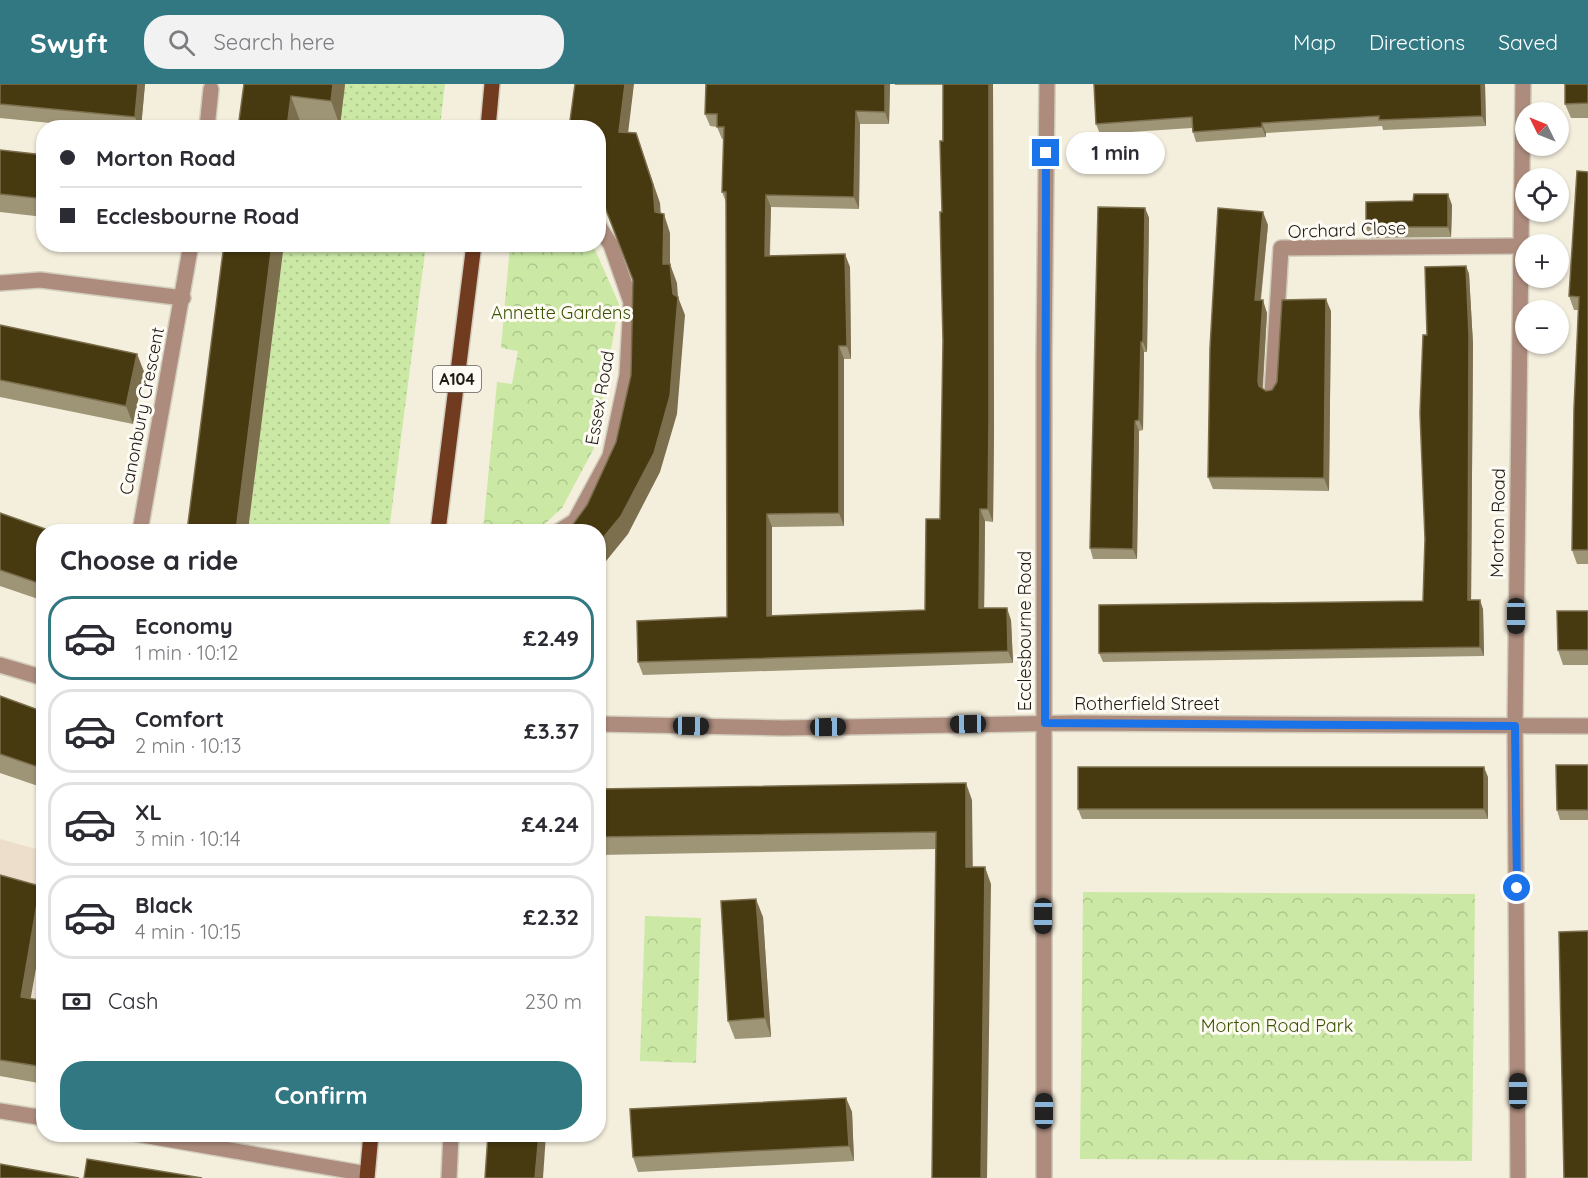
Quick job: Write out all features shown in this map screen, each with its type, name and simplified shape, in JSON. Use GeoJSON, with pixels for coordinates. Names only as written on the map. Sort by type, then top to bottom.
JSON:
{"type":"FeatureCollection","features":[{"type":"Feature","properties":{"kind":"main road"},"geometry":{"type":"LineString","coordinates":[[489,120],[492,84]]}},
{"type":"Feature","properties":{"kind":"main road","name":"A104"},"geometry":{"type":"LineString","coordinates":[[439,524],[473,252]]}},
{"type":"Feature","properties":{"kind":"main road"},"geometry":{"type":"LineString","coordinates":[[367,1176],[369,1142]]}},
{"type":"Feature","properties":{"kind":"street","name":"Ecclesbourne Road"},"geometry":{"type":"LineString","coordinates":[[1044,1178],[1044,358],[1047,84]]}},
{"type":"Feature","properties":{"kind":"street","name":"Morton Road"},"geometry":{"type":"LineString","coordinates":[[1520,234],[1523,84]]}},
{"type":"Feature","properties":{"kind":"street"},"geometry":{"type":"LineString","coordinates":[[208,120],[211,89]]}},
{"type":"Feature","properties":{"kind":"street","name":"Essex Road"},"geometry":{"type":"LineString","coordinates":[[570,524],[575,521],[610,456],[627,375],[631,302],[611,245],[606,237]]}},
{"type":"Feature","properties":{"kind":"street","name":"Orchard Close"},"geometry":{"type":"LineString","coordinates":[[1272,394],[1281,248],[1515,246]]}},
{"type":"Feature","properties":{"kind":"street","name":"Canonbury Crescent"},"geometry":{"type":"LineString","coordinates":[[141,524],[190,252]]}},
{"type":"Feature","properties":{"kind":"street"},"geometry":{"type":"LineString","coordinates":[[0,283],[40,280],[183,298]]}},
{"type":"Feature","properties":{"kind":"street","name":"Morton Road"},"geometry":{"type":"LineString","coordinates":[[1518,1178],[1515,726],[1520,288]]}},
{"type":"Feature","properties":{"kind":"street"},"geometry":{"type":"LineString","coordinates":[[0,665],[36,676]]}},
{"type":"Feature","properties":{"kind":"street","name":"Rotherfield Street"},"geometry":{"type":"LineString","coordinates":[[606,724],[783,728],[1045,723],[1588,726]]}},
{"type":"Feature","properties":{"kind":"street"},"geometry":{"type":"LineString","coordinates":[[0,1111],[36,1117]]}},
{"type":"Feature","properties":{"kind":"street"},"geometry":{"type":"LineString","coordinates":[[181,1142],[367,1176]]}},
{"type":"Feature","properties":{"kind":"street"},"geometry":{"type":"LineString","coordinates":[[449,1178],[451,1142]]}},
{"type":"Feature","properties":{"kind":"shaded area"},"geometry":{"type":"Polygon","coordinates":[[[0,839],[36,849],[36,1082],[0,1074],[0,839]]]}},
{"type":"Feature","properties":{"kind":"green space"},"geometry":{"type":"Polygon","coordinates":[[[342,84],[445,84],[441,120],[301,120],[342,84]]]}},
{"type":"Feature","properties":{"kind":"green space"},"geometry":{"type":"Polygon","coordinates":[[[283,252],[425,252],[390,524],[249,524],[283,252]]]}},
{"type":"Feature","properties":{"kind":"green space","name":"Annette Gardens"},"geometry":{"type":"Polygon","coordinates":[[[509,252],[596,252],[619,304],[594,448],[562,508],[545,524],[484,524],[497,382],[512,384],[518,351],[501,348],[509,252]]]}},
{"type":"Feature","properties":{"kind":"green space","name":"Morton Road Park"},"geometry":{"type":"Polygon","coordinates":[[[1083,892],[1475,894],[1472,1161],[1080,1159],[1083,892]]]}},
{"type":"Feature","properties":{"kind":"green space"},"geometry":{"type":"Polygon","coordinates":[[[645,916],[701,918],[696,1063],[640,1061],[645,916]]]}},
{"type":"Feature","properties":{"kind":"building"},"geometry":{"type":"Polygon","coordinates":[[[0,84],[138,84],[135,117],[0,104],[0,84]]]}},
{"type":"Feature","properties":{"kind":"building"},"geometry":{"type":"Polygon","coordinates":[[[244,84],[333,84],[331,101],[291,96],[288,120],[239,120],[244,84]]]}},
{"type":"Feature","properties":{"kind":"building"},"geometry":{"type":"Polygon","coordinates":[[[575,84],[625,84],[619,132],[636,133],[653,185],[655,212],[664,214],[663,264],[670,264],[673,294],[678,297],[670,396],[654,453],[621,516],[606,534],[606,524],[573,524],[587,505],[616,442],[631,375],[633,280],[606,210],[606,120],[570,120],[575,84]]]}},
{"type":"Feature","properties":{"kind":"building"},"geometry":{"type":"Polygon","coordinates":[[[706,84],[885,84],[885,112],[856,111],[854,197],[766,195],[765,256],[845,254],[847,346],[839,346],[839,513],[767,514],[767,616],[925,610],[926,519],[940,519],[943,341],[940,141],[943,141],[943,84],[989,84],[988,509],[980,509],[979,608],[1007,608],[1008,651],[638,662],[637,621],[727,617],[726,192],[722,192],[724,127],[717,127],[717,114],[705,114],[706,84]]]}},
{"type":"Feature","properties":{"kind":"building"},"geometry":{"type":"Polygon","coordinates":[[[1094,84],[1481,84],[1482,116],[1379,120],[1379,116],[1262,123],[1262,127],[1193,132],[1192,117],[1096,124],[1094,84]]]}},
{"type":"Feature","properties":{"kind":"building"},"geometry":{"type":"Polygon","coordinates":[[[1565,84],[1588,84],[1588,103],[1565,102],[1565,84]]]}},
{"type":"Feature","properties":{"kind":"building"},"geometry":{"type":"Polygon","coordinates":[[[0,150],[36,154],[36,198],[0,194],[0,150]]]}},
{"type":"Feature","properties":{"kind":"building"},"geometry":{"type":"Polygon","coordinates":[[[1577,171],[1588,172],[1588,550],[1572,550],[1574,408],[1579,297],[1569,296],[1577,171]]]}},
{"type":"Feature","properties":{"kind":"building"},"geometry":{"type":"Polygon","coordinates":[[[1414,194],[1448,194],[1448,227],[1366,227],[1366,202],[1413,201],[1414,194]]]}},
{"type":"Feature","properties":{"kind":"building"},"geometry":{"type":"Polygon","coordinates":[[[1098,207],[1145,208],[1143,342],[1141,342],[1139,420],[1135,421],[1133,549],[1090,548],[1098,207]]]}},
{"type":"Feature","properties":{"kind":"building"},"geometry":{"type":"Polygon","coordinates":[[[1218,208],[1263,212],[1255,300],[1263,300],[1258,381],[1259,386],[1266,391],[1272,390],[1277,382],[1282,300],[1326,299],[1324,478],[1208,477],[1210,348],[1218,208]]]}},
{"type":"Feature","properties":{"kind":"building"},"geometry":{"type":"Polygon","coordinates":[[[223,252],[271,252],[237,524],[188,524],[223,252]]]}},
{"type":"Feature","properties":{"kind":"building"},"geometry":{"type":"Polygon","coordinates":[[[1466,266],[1469,335],[1468,600],[1480,600],[1480,647],[1099,653],[1099,605],[1423,601],[1425,539],[1420,413],[1423,335],[1427,335],[1425,267],[1466,266]]]}},
{"type":"Feature","properties":{"kind":"building"},"geometry":{"type":"Polygon","coordinates":[[[0,325],[137,354],[126,406],[0,380],[0,325]]]}},
{"type":"Feature","properties":{"kind":"building"},"geometry":{"type":"Polygon","coordinates":[[[0,513],[36,526],[36,582],[0,570],[0,513]]]}},
{"type":"Feature","properties":{"kind":"building"},"geometry":{"type":"Polygon","coordinates":[[[1557,611],[1588,611],[1588,650],[1558,650],[1557,611]]]}},
{"type":"Feature","properties":{"kind":"building"},"geometry":{"type":"Polygon","coordinates":[[[0,696],[36,709],[36,766],[0,754],[0,696]]]}},
{"type":"Feature","properties":{"kind":"building"},"geometry":{"type":"Polygon","coordinates":[[[1556,765],[1588,765],[1588,810],[1557,810],[1556,765]]]}},
{"type":"Feature","properties":{"kind":"building"},"geometry":{"type":"Polygon","coordinates":[[[1078,767],[1484,767],[1484,809],[1078,809],[1078,767]]]}},
{"type":"Feature","properties":{"kind":"building"},"geometry":{"type":"Polygon","coordinates":[[[966,783],[966,867],[985,867],[981,1178],[932,1178],[936,832],[606,837],[606,789],[966,783]]]}},
{"type":"Feature","properties":{"kind":"building"},"geometry":{"type":"Polygon","coordinates":[[[0,875],[36,885],[36,909],[21,997],[36,1000],[36,1066],[0,1060],[0,875]]]}},
{"type":"Feature","properties":{"kind":"building"},"geometry":{"type":"Polygon","coordinates":[[[756,899],[765,1018],[728,1021],[721,901],[756,899]]]}},
{"type":"Feature","properties":{"kind":"building"},"geometry":{"type":"Polygon","coordinates":[[[1588,931],[1588,1178],[1564,1178],[1559,932],[1588,931]]]}},
{"type":"Feature","properties":{"kind":"building"},"geometry":{"type":"Polygon","coordinates":[[[846,1098],[849,1146],[633,1157],[630,1109],[846,1098]]]}},
{"type":"Feature","properties":{"kind":"building"},"geometry":{"type":"Polygon","coordinates":[[[487,1142],[538,1142],[535,1178],[485,1178],[487,1142]]]}},
{"type":"Feature","properties":{"kind":"building"},"geometry":{"type":"Polygon","coordinates":[[[87,1159],[202,1178],[84,1178],[87,1159]]]}},
{"type":"Feature","properties":{"kind":"building"},"geometry":{"type":"Polygon","coordinates":[[[0,1164],[79,1178],[0,1178],[0,1164]]]}},
{"type":"Feature","properties":{"kind":"route"},"geometry":{"type":"LineString","coordinates":[[1046,153],[1045,723],[1515,726],[1517,888]]}}]}
